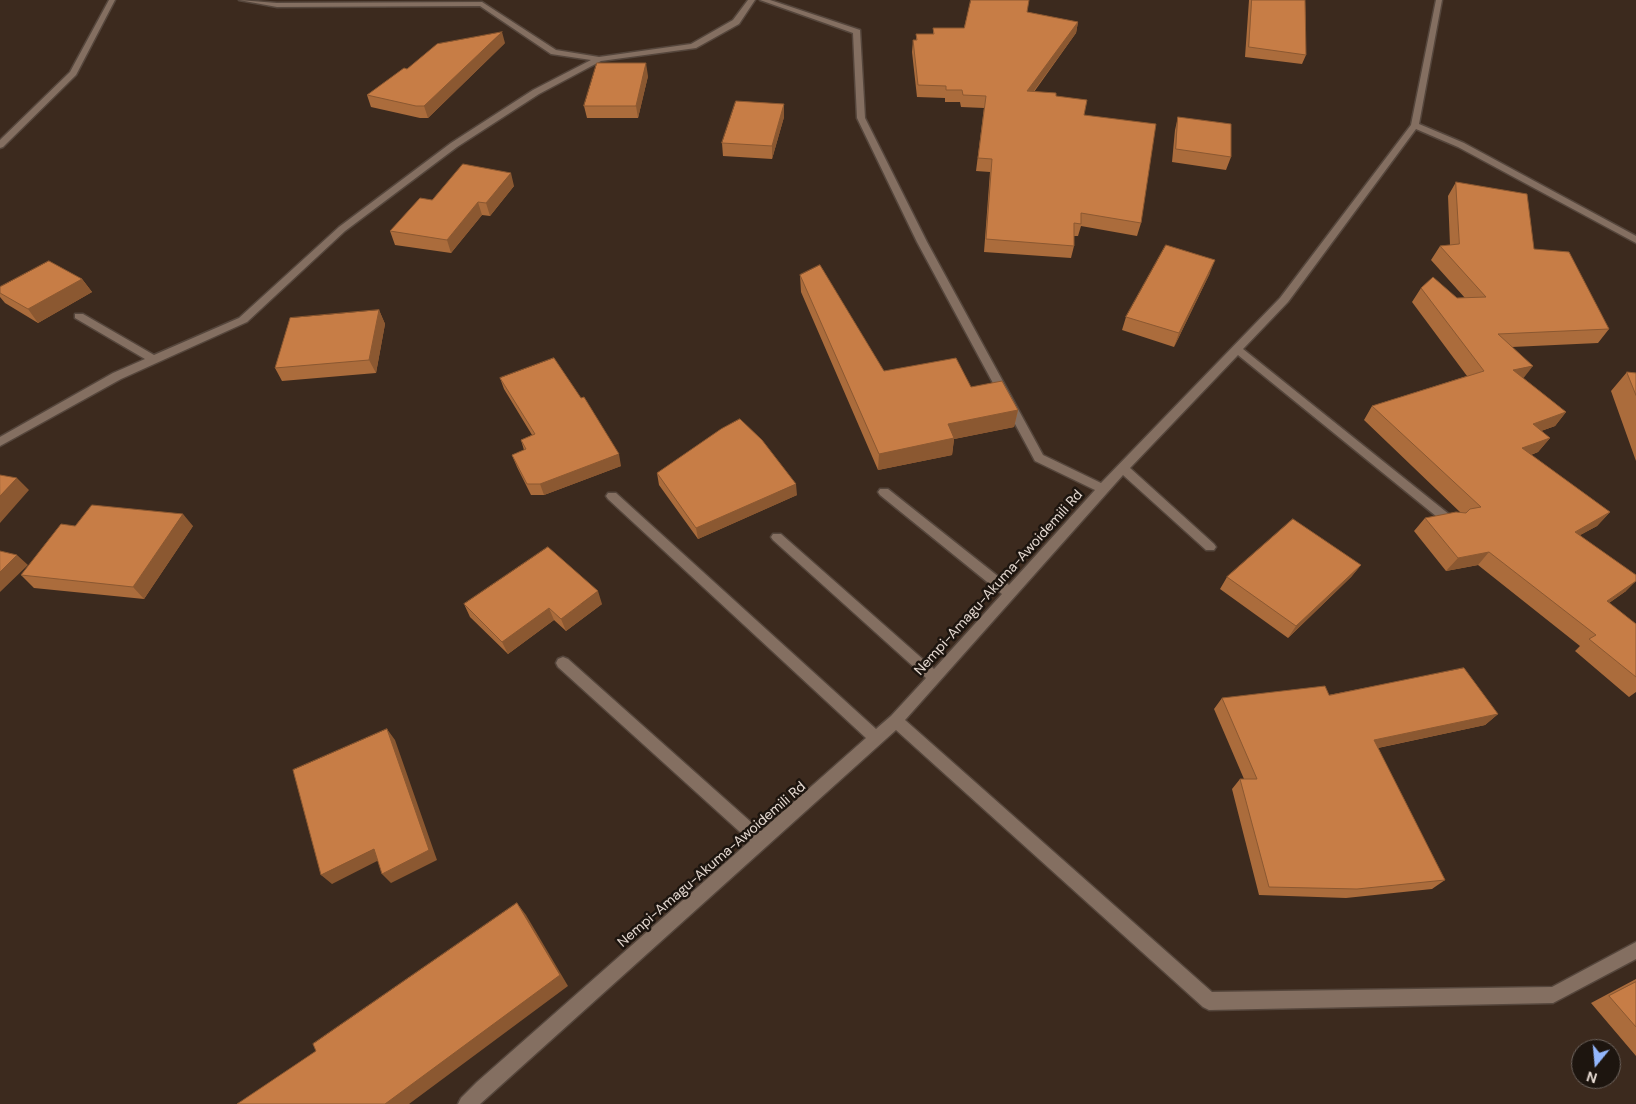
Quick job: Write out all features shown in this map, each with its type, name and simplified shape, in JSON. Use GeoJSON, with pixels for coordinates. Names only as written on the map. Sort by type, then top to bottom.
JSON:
{"type":"FeatureCollection","features":[{"type":"Feature","properties":{"kind":"street"},"geometry":{"type":"LineString","coordinates":[[0,145],[73,73],[112,0]]}},
{"type":"Feature","properties":{"kind":"street"},"geometry":{"type":"LineString","coordinates":[[242,0],[277,5],[482,4],[554,52],[599,59],[693,46],[736,22],[752,0]]}},
{"type":"Feature","properties":{"kind":"street"},"geometry":{"type":"LineString","coordinates":[[763,0],[857,32],[861,118],[922,242],[1039,458],[1102,489]]}},
{"type":"Feature","properties":{"kind":"street","name":"Nempi-Amagu-Akuma-Awoidemili Rd"},"geometry":{"type":"LineString","coordinates":[[467,1104],[896,721],[1102,489],[1284,300],[1415,125],[1439,0]]}},
{"type":"Feature","properties":{"kind":"street"},"geometry":{"type":"LineString","coordinates":[[0,442],[117,376],[243,320],[342,229],[454,145],[536,92],[599,59]]}},
{"type":"Feature","properties":{"kind":"street"},"geometry":{"type":"LineString","coordinates":[[1415,125],[1461,145],[1636,240]]}},
{"type":"Feature","properties":{"kind":"street"},"geometry":{"type":"LineString","coordinates":[[78,316],[154,360]]}},
{"type":"Feature","properties":{"kind":"street"},"geometry":{"type":"LineString","coordinates":[[1237,349],[1451,522]]}},
{"type":"Feature","properties":{"kind":"street"},"geometry":{"type":"LineString","coordinates":[[1123,468],[1210,547]]}},
{"type":"Feature","properties":{"kind":"street"},"geometry":{"type":"LineString","coordinates":[[884,492],[1010,593]]}},
{"type":"Feature","properties":{"kind":"street"},"geometry":{"type":"LineString","coordinates":[[612,496],[876,739]]}},
{"type":"Feature","properties":{"kind":"street"},"geometry":{"type":"LineString","coordinates":[[777,537],[935,678]]}},
{"type":"Feature","properties":{"kind":"street"},"geometry":{"type":"LineString","coordinates":[[564,663],[761,841]]}},
{"type":"Feature","properties":{"kind":"street"},"geometry":{"type":"LineString","coordinates":[[896,721],[1209,1001],[1553,994],[1636,950]]}},
{"type":"Feature","properties":{"kind":"building"},"geometry":{"type":"Polygon","coordinates":[[[971,0],[1029,0],[1027,12],[1078,22],[1027,91],[1056,93],[1056,96],[1087,100],[1084,115],[1156,124],[1141,223],[1081,213],[1081,224],[1074,223],[1074,246],[986,239],[992,159],[978,158],[986,96],[963,95],[962,90],[946,90],[946,86],[918,85],[913,40],[917,40],[916,34],[934,34],[933,28],[964,28],[971,0]]]}},
{"type":"Feature","properties":{"kind":"building"},"geometry":{"type":"Polygon","coordinates":[[[1252,0],[1305,0],[1306,55],[1249,47],[1252,0]]]}},
{"type":"Feature","properties":{"kind":"building"},"geometry":{"type":"Polygon","coordinates":[[[502,32],[424,106],[416,106],[367,95],[404,68],[407,69],[437,44],[502,32]]]}},
{"type":"Feature","properties":{"kind":"building"},"geometry":{"type":"Polygon","coordinates":[[[597,63],[646,63],[636,106],[584,106],[597,63]]]}},
{"type":"Feature","properties":{"kind":"building"},"geometry":{"type":"Polygon","coordinates":[[[736,101],[784,104],[772,146],[722,143],[736,101]]]}},
{"type":"Feature","properties":{"kind":"building"},"geometry":{"type":"Polygon","coordinates":[[[1178,117],[1231,124],[1231,157],[1176,149],[1178,117]]]}},
{"type":"Feature","properties":{"kind":"building"},"geometry":{"type":"Polygon","coordinates":[[[463,164],[511,173],[486,203],[478,202],[447,240],[390,231],[420,198],[432,200],[463,164]]]}},
{"type":"Feature","properties":{"kind":"building"},"geometry":{"type":"Polygon","coordinates":[[[1456,182],[1527,194],[1534,249],[1569,252],[1609,329],[1498,334],[1533,366],[1513,370],[1566,412],[1533,424],[1550,438],[1522,448],[1610,512],[1575,532],[1636,575],[1636,581],[1607,601],[1636,624],[1636,677],[1589,639],[1596,635],[1489,552],[1458,558],[1425,518],[1456,512],[1466,513],[1470,509],[1481,507],[1372,406],[1484,371],[1421,288],[1433,277],[1457,298],[1486,297],[1440,246],[1459,244],[1456,182]]]}},
{"type":"Feature","properties":{"kind":"building"},"geometry":{"type":"Polygon","coordinates":[[[1166,245],[1215,260],[1179,333],[1126,317],[1166,245]]]}},
{"type":"Feature","properties":{"kind":"building"},"geometry":{"type":"Polygon","coordinates":[[[49,261],[82,279],[28,309],[0,293],[0,287],[49,261]]]}},
{"type":"Feature","properties":{"kind":"building"},"geometry":{"type":"Polygon","coordinates":[[[820,265],[884,371],[956,358],[971,387],[1002,381],[1018,410],[948,424],[954,438],[879,454],[800,275],[820,265]]]}},
{"type":"Feature","properties":{"kind":"building"},"geometry":{"type":"Polygon","coordinates":[[[379,310],[369,360],[275,368],[290,318],[379,310]]]}},
{"type":"Feature","properties":{"kind":"building"},"geometry":{"type":"Polygon","coordinates":[[[554,358],[581,398],[584,397],[619,454],[540,484],[527,484],[512,455],[526,449],[521,440],[535,434],[500,378],[554,358]]]}},
{"type":"Feature","properties":{"kind":"building"},"geometry":{"type":"Polygon","coordinates":[[[1627,372],[1636,373],[1636,395],[1627,372]]]}},
{"type":"Feature","properties":{"kind":"building"},"geometry":{"type":"Polygon","coordinates":[[[740,419],[762,440],[796,484],[696,528],[657,473],[721,429],[740,419]]]}},
{"type":"Feature","properties":{"kind":"building"},"geometry":{"type":"Polygon","coordinates":[[[0,475],[17,478],[0,496],[0,475]]]}},
{"type":"Feature","properties":{"kind":"building"},"geometry":{"type":"Polygon","coordinates":[[[92,505],[183,514],[133,587],[21,575],[61,524],[75,526],[92,505]]]}},
{"type":"Feature","properties":{"kind":"building"},"geometry":{"type":"Polygon","coordinates":[[[1293,519],[1361,565],[1296,626],[1227,577],[1293,519]]]}},
{"type":"Feature","properties":{"kind":"building"},"geometry":{"type":"Polygon","coordinates":[[[548,547],[598,591],[561,619],[549,608],[502,642],[464,604],[548,547]]]}},
{"type":"Feature","properties":{"kind":"building"},"geometry":{"type":"Polygon","coordinates":[[[0,551],[17,555],[0,572],[0,551]]]}},
{"type":"Feature","properties":{"kind":"building"},"geometry":{"type":"Polygon","coordinates":[[[1464,668],[1498,714],[1374,740],[1445,880],[1357,889],[1269,887],[1240,779],[1257,779],[1222,698],[1325,686],[1329,695],[1464,668]]]}},
{"type":"Feature","properties":{"kind":"building"},"geometry":{"type":"Polygon","coordinates":[[[387,729],[429,850],[382,874],[374,849],[321,875],[293,770],[387,729]]]}},
{"type":"Feature","properties":{"kind":"building"},"geometry":{"type":"Polygon","coordinates":[[[517,903],[560,975],[385,1104],[237,1104],[316,1051],[313,1044],[517,903]]]}},
{"type":"Feature","properties":{"kind":"building"},"geometry":{"type":"Polygon","coordinates":[[[1636,982],[1636,1027],[1609,996],[1636,982]]]}}]}
